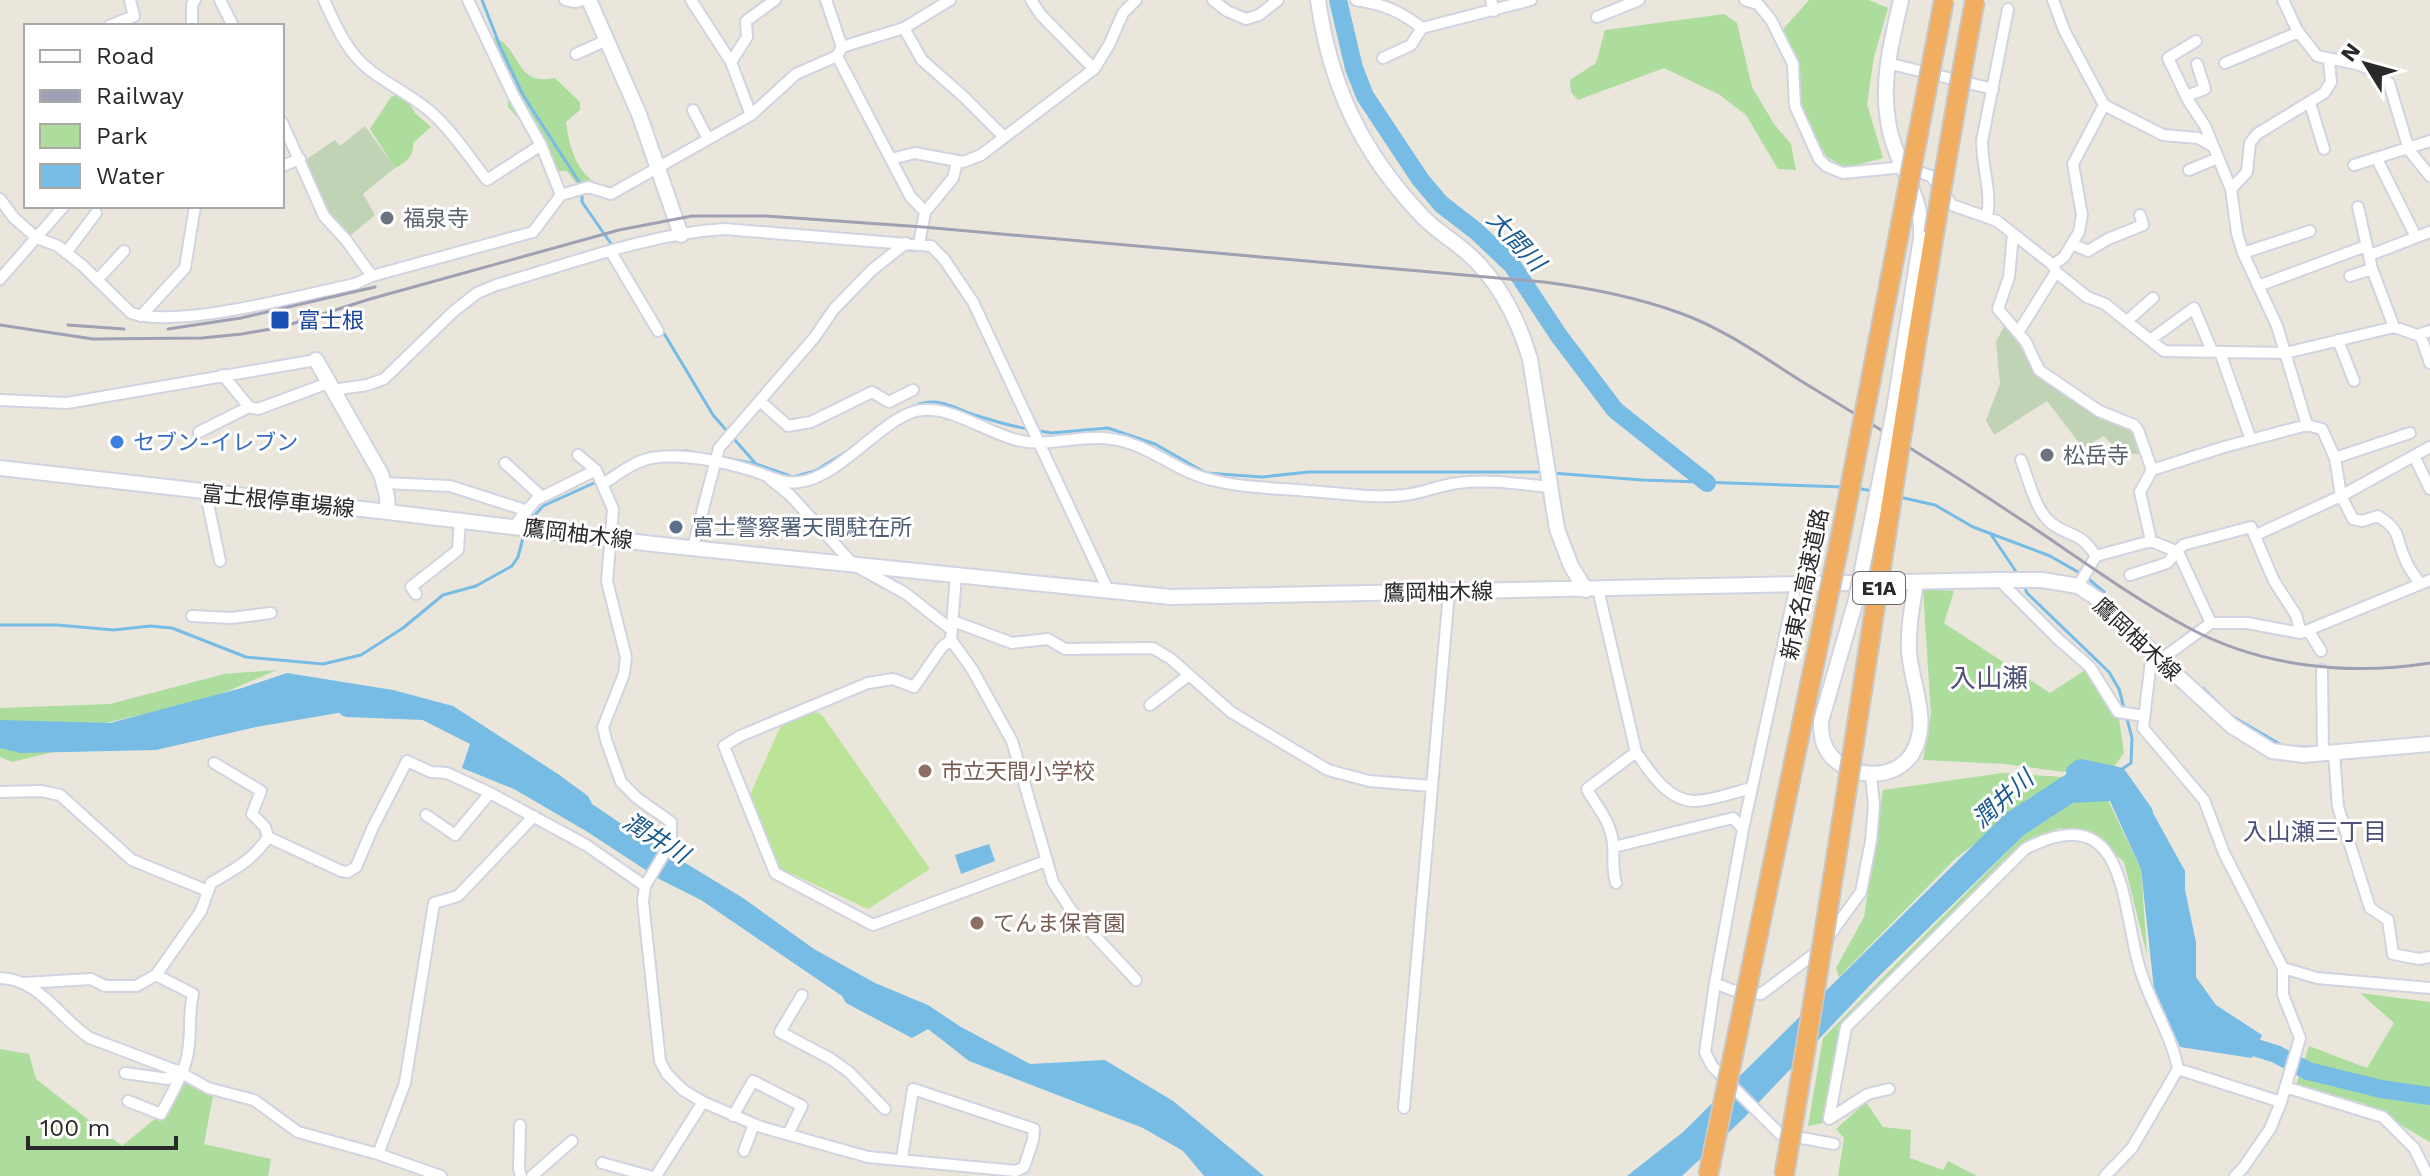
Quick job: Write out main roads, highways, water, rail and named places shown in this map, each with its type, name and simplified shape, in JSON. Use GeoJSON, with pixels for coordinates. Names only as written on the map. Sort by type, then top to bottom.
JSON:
{"type":"FeatureCollection","features":[{"type":"Feature","properties":{"kind":"highway","name":"新東名高速道路"},"geometry":{"type":"LineString","coordinates":[[1708,1176],[1840,540],[1944,0]]}},
{"type":"Feature","properties":{"kind":"highway","name":"E1A"},"geometry":{"type":"LineString","coordinates":[[1784,1176],[1975,0]]}},
{"type":"Feature","properties":{"kind":"main road"},"geometry":{"type":"LineString","coordinates":[[589,0],[639,114],[681,235]]}},
{"type":"Feature","properties":{"kind":"main road"},"geometry":{"type":"LineString","coordinates":[[1318,0],[1323,35],[1336,84],[1363,139],[1416,209],[1479,263],[1509,305],[1523,334],[1530,359],[1557,529],[1571,566],[1592,590]]}},
{"type":"Feature","properties":{"kind":"main road"},"geometry":{"type":"LineString","coordinates":[[1901,0],[1887,63],[1888,124],[1918,203],[1922,220],[1921,238],[1894,410],[1856,600],[1821,721],[1821,737],[1831,756],[1842,764],[1871,775],[1902,765],[1912,753],[1920,733],[1921,716],[1909,655],[1916,584]]}},
{"type":"Feature","properties":{"kind":"main road","name":"富士根停車場線"},"geometry":{"type":"LineString","coordinates":[[0,468],[206,494],[388,512],[385,483],[316,360]]}},
{"type":"Feature","properties":{"kind":"main road","name":"鷹岡柚木線"},"geometry":{"type":"LineString","coordinates":[[388,512],[1109,592],[1196,597],[2042,580],[2078,586],[2099,600],[2232,726],[2260,745],[2285,754],[2430,744]]}},
{"type":"Feature","properties":{"kind":"water"},"geometry":{"type":"Polygon","coordinates":[[[287,673],[393,690],[453,706],[558,774],[588,796],[592,804],[626,827],[743,898],[814,949],[875,983],[928,1005],[961,1027],[1030,1064],[1105,1060],[1173,1101],[1264,1176],[1204,1176],[1183,1151],[1143,1128],[969,1061],[928,1029],[912,1038],[846,1003],[842,996],[701,900],[661,880],[514,789],[462,768],[470,744],[391,704],[256,727],[156,750],[21,753],[0,748],[0,720],[110,723],[287,673]]]}},
{"type":"Feature","properties":{"kind":"water"},"geometry":{"type":"Polygon","coordinates":[[[2082,764],[2148,804],[2185,871],[2185,890],[2196,942],[2196,977],[2216,1005],[2262,1035],[2252,1058],[2180,1047],[2154,989],[2141,869],[2110,801],[2073,803],[2024,835],[1875,980],[1744,1118],[1682,1176],[1627,1176],[1683,1132],[2005,814],[2082,764]]]}},
{"type":"Feature","properties":{"kind":"water"},"geometry":{"type":"Polygon","coordinates":[[[989,844],[995,861],[961,874],[955,855],[989,844]]]}},
{"type":"Feature","properties":{"kind":"waterway"},"geometry":{"type":"LineString","coordinates":[[482,0],[523,95],[581,185]]}},
{"type":"Feature","properties":{"kind":"waterway","name":"大間川"},"geometry":{"type":"LineString","coordinates":[[1338,0],[1354,68],[1365,96],[1420,179],[1441,204],[1512,265],[1559,336],[1615,410],[1707,483]]}},
{"type":"Feature","properties":{"kind":"waterway"},"geometry":{"type":"LineString","coordinates":[[582,193],[582,202],[614,248]]}},
{"type":"Feature","properties":{"kind":"waterway"},"geometry":{"type":"LineString","coordinates":[[662,330],[713,415],[756,464]]}},
{"type":"Feature","properties":{"kind":"waterway"},"geometry":{"type":"LineString","coordinates":[[906,410],[926,402],[942,403],[1028,429]]}},
{"type":"Feature","properties":{"kind":"waterway"},"geometry":{"type":"LineString","coordinates":[[1035,430],[1051,433],[1108,428],[1155,444],[1206,473],[1262,477],[1308,472],[1545,472]]}},
{"type":"Feature","properties":{"kind":"waterway"},"geometry":{"type":"LineString","coordinates":[[720,457],[756,464],[793,477],[815,471],[851,449]]}},
{"type":"Feature","properties":{"kind":"waterway"},"geometry":{"type":"LineString","coordinates":[[665,452],[687,451],[705,455]]}},
{"type":"Feature","properties":{"kind":"waterway"},"geometry":{"type":"LineString","coordinates":[[1552,473],[1642,480],[1844,487]]}},
{"type":"Feature","properties":{"kind":"waterway"},"geometry":{"type":"LineString","coordinates":[[528,523],[543,506],[594,483]]}},
{"type":"Feature","properties":{"kind":"waterway"},"geometry":{"type":"LineString","coordinates":[[1856,488],[1872,491]]}},
{"type":"Feature","properties":{"kind":"waterway"},"geometry":{"type":"LineString","coordinates":[[1899,497],[1935,505],[1973,527],[2050,556],[2085,576],[2104,592]]}},
{"type":"Feature","properties":{"kind":"waterway"},"geometry":{"type":"LineString","coordinates":[[1990,533],[2019,576]]}},
{"type":"Feature","properties":{"kind":"waterway"},"geometry":{"type":"LineString","coordinates":[[0,625],[57,625],[114,630],[150,626],[172,628],[246,657],[323,664],[361,655],[403,628],[443,595],[476,586],[512,566],[518,557],[524,534]]}},
{"type":"Feature","properties":{"kind":"waterway"},"geometry":{"type":"LineString","coordinates":[[2024,586],[2027,593],[2109,672],[2119,689],[2124,708]]}},
{"type":"Feature","properties":{"kind":"waterway"},"geometry":{"type":"LineString","coordinates":[[2203,688],[2230,715],[2283,746]]}},
{"type":"Feature","properties":{"kind":"waterway","name":"潤井川"},"geometry":{"type":"LineString","coordinates":[[347,708],[425,711]]}},
{"type":"Feature","properties":{"kind":"waterway"},"geometry":{"type":"LineString","coordinates":[[2118,776],[2119,771],[2131,763],[2132,738],[2126,715]]}},
{"type":"Feature","properties":{"kind":"waterway"},"geometry":{"type":"LineString","coordinates":[[2295,747],[2319,747]]}},
{"type":"Feature","properties":{"kind":"waterway","name":"潤井川"},"geometry":{"type":"LineString","coordinates":[[2075,772],[2081,768],[2118,776],[2144,813]]}},
{"type":"Feature","properties":{"kind":"waterway","name":"潤井川"},"geometry":{"type":"LineString","coordinates":[[2234,1041],[2276,1054],[2308,1071],[2381,1089],[2430,1096]]}},
{"type":"Feature","properties":{"kind":"railway"},"geometry":{"type":"LineString","coordinates":[[0,325],[93,339],[202,338],[242,334],[282,327],[370,299],[619,230],[692,216],[766,216],[923,227],[1561,284],[1663,307],[1729,336],[1960,480],[2143,601],[2217,641],[2246,652],[2306,665],[2368,668],[2430,663]]}},
{"type":"Feature","properties":{"kind":"railway"},"geometry":{"type":"LineString","coordinates":[[168,329],[241,318],[375,287]]}},
{"type":"Feature","properties":{"kind":"railway"},"geometry":{"type":"LineString","coordinates":[[68,325],[124,329]]}},
{"type":"Feature","properties":{"kind":"place","name":"福泉寺"},"geometry":{"type":"Point","coordinates":[387,218]}},
{"type":"Feature","properties":{"kind":"place","name":"富士根"},"geometry":{"type":"Point","coordinates":[280,320]}},
{"type":"Feature","properties":{"kind":"place","name":"セブン-イレブン"},"geometry":{"type":"Point","coordinates":[117,442]}},
{"type":"Feature","properties":{"kind":"place","name":"松岳寺"},"geometry":{"type":"Point","coordinates":[2047,455]}},
{"type":"Feature","properties":{"kind":"place","name":"富士警察署天間駐在所"},"geometry":{"type":"Point","coordinates":[676,527]}},
{"type":"Feature","properties":{"kind":"place","name":"市立天間小学校"},"geometry":{"type":"Point","coordinates":[925,771]}},
{"type":"Feature","properties":{"kind":"place","name":"てんま保育園"},"geometry":{"type":"Point","coordinates":[977,923]}},
{"type":"Feature","properties":{"kind":"district","name":"入山瀬"},"geometry":{"type":"Point","coordinates":[1989,678]}},
{"type":"Feature","properties":{"kind":"district","name":"入山瀬三丁目"},"geometry":{"type":"Point","coordinates":[2315,832]}}]}
